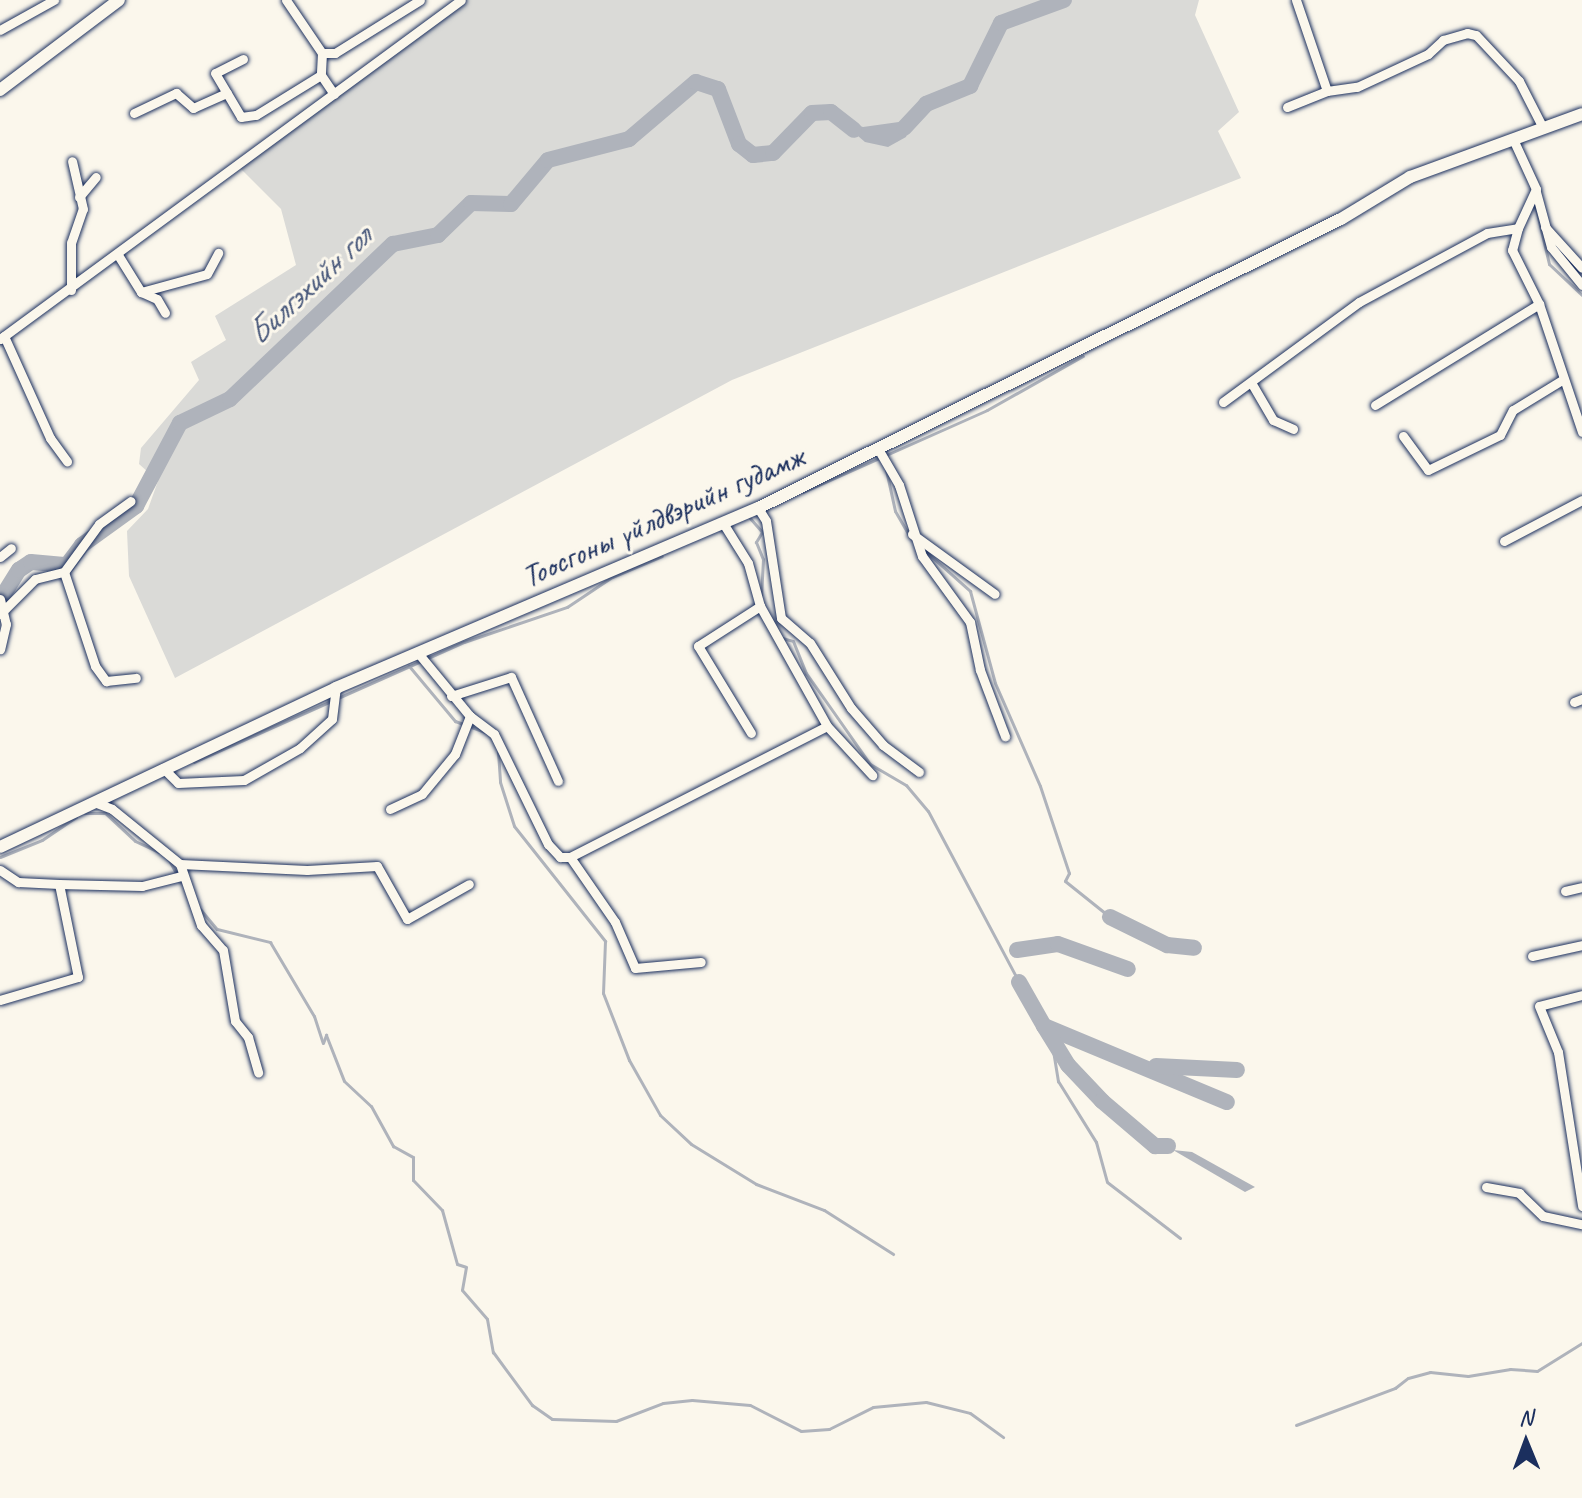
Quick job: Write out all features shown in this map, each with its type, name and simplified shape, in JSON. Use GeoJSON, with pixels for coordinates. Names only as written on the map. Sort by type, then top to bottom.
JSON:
{"type":"FeatureCollection","features":[{"type":"Feature","properties":{"kind":"main road"},"geometry":{"type":"LineString","coordinates":[[0,90],[119,0]]}},
{"type":"Feature","properties":{"kind":"main road","name":"Тоосгоны үйлдвэрийн гудамж"},"geometry":{"type":"LineString","coordinates":[[0,847],[336,688],[758,508],[1341,219],[1410,177],[1582,114]]}},
{"type":"Feature","properties":{"kind":"street"},"geometry":{"type":"LineString","coordinates":[[0,30],[54,0]]}},
{"type":"Feature","properties":{"kind":"street"},"geometry":{"type":"LineString","coordinates":[[286,0],[322,53],[321,75],[334,94]]}},
{"type":"Feature","properties":{"kind":"street"},"geometry":{"type":"LineString","coordinates":[[322,53],[335,53],[420,0]]}},
{"type":"Feature","properties":{"kind":"street"},"geometry":{"type":"LineString","coordinates":[[67,461],[50,438],[2,337],[71,290],[461,0]]}},
{"type":"Feature","properties":{"kind":"street"},"geometry":{"type":"LineString","coordinates":[[1296,0],[1327,91]]}},
{"type":"Feature","properties":{"kind":"street"},"geometry":{"type":"LineString","coordinates":[[1287,107],[1327,91],[1357,87],[1428,54],[1443,40],[1476,35],[1519,81],[1543,128]]}},
{"type":"Feature","properties":{"kind":"street"},"geometry":{"type":"LineString","coordinates":[[243,59],[215,73],[241,117],[256,115],[321,75]]}},
{"type":"Feature","properties":{"kind":"street"},"geometry":{"type":"LineString","coordinates":[[134,113],[176,93],[193,108],[227,93]]}},
{"type":"Feature","properties":{"kind":"street"},"geometry":{"type":"LineString","coordinates":[[1513,139],[1536,189],[1551,247],[1582,285]]}},
{"type":"Feature","properties":{"kind":"street"},"geometry":{"type":"LineString","coordinates":[[71,290],[71,243],[83,209],[72,161]]}},
{"type":"Feature","properties":{"kind":"street"},"geometry":{"type":"LineString","coordinates":[[79,197],[96,177]]}},
{"type":"Feature","properties":{"kind":"street"},"geometry":{"type":"LineString","coordinates":[[1536,189],[1518,228],[1512,250],[1539,304],[1582,432]]}},
{"type":"Feature","properties":{"kind":"street"},"geometry":{"type":"LineString","coordinates":[[1543,225],[1582,268]]}},
{"type":"Feature","properties":{"kind":"street"},"geometry":{"type":"LineString","coordinates":[[1223,402],[1252,384],[1359,302],[1487,233],[1518,228]]}},
{"type":"Feature","properties":{"kind":"street"},"geometry":{"type":"LineString","coordinates":[[141,292],[207,274],[218,253]]}},
{"type":"Feature","properties":{"kind":"street"},"geometry":{"type":"LineString","coordinates":[[118,255],[141,292],[157,299],[165,313]]}},
{"type":"Feature","properties":{"kind":"street"},"geometry":{"type":"LineString","coordinates":[[1375,405],[1539,304]]}},
{"type":"Feature","properties":{"kind":"street"},"geometry":{"type":"LineString","coordinates":[[1403,436],[1428,470],[1500,435],[1513,410],[1562,380]]}},
{"type":"Feature","properties":{"kind":"street"},"geometry":{"type":"LineString","coordinates":[[1252,384],[1273,420],[1293,429]]}},
{"type":"Feature","properties":{"kind":"street"},"geometry":{"type":"LineString","coordinates":[[877,447],[899,485],[912,534],[930,569],[970,622],[980,670],[1005,736]]}},
{"type":"Feature","properties":{"kind":"street"},"geometry":{"type":"LineString","coordinates":[[1504,541],[1582,500]]}},
{"type":"Feature","properties":{"kind":"street"},"geometry":{"type":"LineString","coordinates":[[0,649],[6,624],[1,608],[35,579],[64,572],[99,524],[131,501]]}},
{"type":"Feature","properties":{"kind":"street"},"geometry":{"type":"LineString","coordinates":[[758,508],[766,521],[781,618],[810,643],[851,708],[883,745],[919,772]]}},
{"type":"Feature","properties":{"kind":"street"},"geometry":{"type":"LineString","coordinates":[[723,523],[748,563],[760,606],[827,726],[872,775]]}},
{"type":"Feature","properties":{"kind":"street"},"geometry":{"type":"LineString","coordinates":[[912,534],[995,594]]}},
{"type":"Feature","properties":{"kind":"street"},"geometry":{"type":"LineString","coordinates":[[0,557],[11,548]]}},
{"type":"Feature","properties":{"kind":"street"},"geometry":{"type":"LineString","coordinates":[[64,572],[95,666],[106,681],[136,678]]}},
{"type":"Feature","properties":{"kind":"street"},"geometry":{"type":"LineString","coordinates":[[751,733],[698,646],[760,606]]}},
{"type":"Feature","properties":{"kind":"street"},"geometry":{"type":"LineString","coordinates":[[418,653],[451,696],[470,716],[494,734],[511,761],[554,852],[570,857],[615,922],[635,968],[701,962]]}},
{"type":"Feature","properties":{"kind":"street"},"geometry":{"type":"LineString","coordinates":[[451,696],[511,677],[558,781]]}},
{"type":"Feature","properties":{"kind":"street"},"geometry":{"type":"LineString","coordinates":[[163,768],[178,783],[244,780],[300,748],[332,719],[336,688]]}},
{"type":"Feature","properties":{"kind":"street"},"geometry":{"type":"LineString","coordinates":[[390,809],[422,794],[455,754],[470,716]]}},
{"type":"Feature","properties":{"kind":"street"},"geometry":{"type":"LineString","coordinates":[[570,857],[827,726]]}},
{"type":"Feature","properties":{"kind":"street"},"geometry":{"type":"LineString","coordinates":[[90,802],[112,809],[180,864],[307,870],[377,866],[407,919],[469,884]]}},
{"type":"Feature","properties":{"kind":"street"},"geometry":{"type":"LineString","coordinates":[[180,864],[181,876],[201,925],[223,950],[235,1021],[248,1037],[258,1073]]}},
{"type":"Feature","properties":{"kind":"street"},"geometry":{"type":"LineString","coordinates":[[0,870],[18,882],[59,884],[142,886],[181,876]]}},
{"type":"Feature","properties":{"kind":"street"},"geometry":{"type":"LineString","coordinates":[[0,1000],[78,977],[59,884]]}},
{"type":"Feature","properties":{"kind":"street"},"geometry":{"type":"LineString","coordinates":[[1565,891],[1582,887]]}},
{"type":"Feature","properties":{"kind":"street"},"geometry":{"type":"LineString","coordinates":[[1532,956],[1582,945]]}},
{"type":"Feature","properties":{"kind":"street"},"geometry":{"type":"LineString","coordinates":[[1582,995],[1539,1006],[1558,1052],[1582,1206]]}},
{"type":"Feature","properties":{"kind":"street"},"geometry":{"type":"LineString","coordinates":[[1486,1187],[1519,1193],[1543,1216],[1582,1224]]}},
{"type":"Feature","properties":{"kind":"shaded area"},"geometry":{"type":"Polygon","coordinates":[[[466,0],[1199,0],[1195,15],[1239,112],[1218,131],[1241,178],[732,380],[175,678],[129,576],[127,531],[148,509],[158,481],[139,464],[141,448],[199,380],[191,362],[226,340],[215,316],[296,265],[281,209],[234,162],[466,0]]]}},
{"type":"Feature","properties":{"kind":"shaded area"},"geometry":{"type":"Polygon","coordinates":[[[916,111],[906,137],[888,147],[865,142],[837,118],[863,127],[906,121],[916,111]]]}},
{"type":"Feature","properties":{"kind":"shaded area"},"geometry":{"type":"Polygon","coordinates":[[[1173,1150],[1192,1152],[1255,1187],[1245,1192],[1173,1150]]]}},
{"type":"Feature","properties":{"kind":"waterway","name":"Билгэхийн гол"},"geometry":{"type":"LineString","coordinates":[[904,128],[926,104],[970,86],[1001,23],[1064,0]]}},
{"type":"Feature","properties":{"kind":"waterway","name":"Билгэхийн гол"},"geometry":{"type":"LineString","coordinates":[[0,600],[19,570],[31,562],[67,565],[82,545],[136,506],[180,423],[230,399],[393,244],[438,235],[471,203],[511,204],[548,160],[629,139],[696,82],[718,89],[739,144],[753,155],[773,153],[812,113],[831,112],[854,130]]}},
{"type":"Feature","properties":{"kind":"waterway"},"geometry":{"type":"LineString","coordinates":[[1534,200],[1549,264],[1582,295]]}},
{"type":"Feature","properties":{"kind":"waterway"},"geometry":{"type":"LineString","coordinates":[[803,492],[987,410],[1083,356]]}},
{"type":"Feature","properties":{"kind":"waterway"},"geometry":{"type":"LineString","coordinates":[[886,470],[895,511],[910,537]]}},
{"type":"Feature","properties":{"kind":"waterway"},"geometry":{"type":"LineString","coordinates":[[749,517],[762,532],[756,542],[763,559],[761,597]]}},
{"type":"Feature","properties":{"kind":"waterway"},"geometry":{"type":"LineString","coordinates":[[924,550],[970,591],[995,683],[1040,786],[1069,873],[1065,881],[1110,917]]}},
{"type":"Feature","properties":{"kind":"waterway"},"geometry":{"type":"LineString","coordinates":[[194,762],[464,642],[567,607],[612,577],[662,556]]}},
{"type":"Feature","properties":{"kind":"waterway"},"geometry":{"type":"LineString","coordinates":[[782,638],[793,641],[806,673],[870,764],[906,785],[928,811],[1019,982]]}},
{"type":"Feature","properties":{"kind":"waterway"},"geometry":{"type":"LineString","coordinates":[[409,666],[455,721],[488,733]]}},
{"type":"Feature","properties":{"kind":"waterway"},"geometry":{"type":"LineString","coordinates":[[498,752],[500,782],[514,826],[605,941],[603,993],[629,1060],[660,1115],[691,1144],[756,1184],[824,1210],[893,1254]]}},
{"type":"Feature","properties":{"kind":"waterway"},"geometry":{"type":"LineString","coordinates":[[85,813],[105,813],[135,841],[159,852]]}},
{"type":"Feature","properties":{"kind":"waterway"},"geometry":{"type":"LineString","coordinates":[[0,857],[42,840],[76,817]]}},
{"type":"Feature","properties":{"kind":"waterway"},"geometry":{"type":"LineString","coordinates":[[168,858],[176,873]]}},
{"type":"Feature","properties":{"kind":"waterway"},"geometry":{"type":"LineString","coordinates":[[200,909],[217,929],[270,942],[314,1016],[323,1043],[326,1035],[344,1081],[371,1106],[393,1146],[413,1157],[413,1180],[442,1210],[457,1264],[466,1267],[462,1290],[487,1319],[493,1352],[532,1405],[552,1419],[616,1421],[663,1403],[692,1400],[750,1405],[801,1431],[829,1429],[873,1407],[926,1402],[970,1413],[1003,1437]]}},
{"type":"Feature","properties":{"kind":"waterway"},"geometry":{"type":"LineString","coordinates":[[1110,917],[1167,945],[1194,948]]}},
{"type":"Feature","properties":{"kind":"waterway"},"geometry":{"type":"LineString","coordinates":[[1017,950],[1058,944],[1128,969]]}},
{"type":"Feature","properties":{"kind":"waterway"},"geometry":{"type":"LineString","coordinates":[[1019,982],[1044,1026],[1227,1102]]}},
{"type":"Feature","properties":{"kind":"waterway"},"geometry":{"type":"LineString","coordinates":[[1044,1026],[1068,1065],[1102,1101],[1155,1146],[1168,1146]]}},
{"type":"Feature","properties":{"kind":"waterway"},"geometry":{"type":"LineString","coordinates":[[1051,1038],[1058,1081],[1096,1142],[1107,1182],[1180,1238]]}},
{"type":"Feature","properties":{"kind":"waterway"},"geometry":{"type":"LineString","coordinates":[[1156,1066],[1237,1070]]}},
{"type":"Feature","properties":{"kind":"waterway"},"geometry":{"type":"LineString","coordinates":[[1296,1425],[1395,1388],[1408,1378],[1430,1372],[1468,1376],[1510,1369],[1537,1371],[1582,1343]]}}]}
